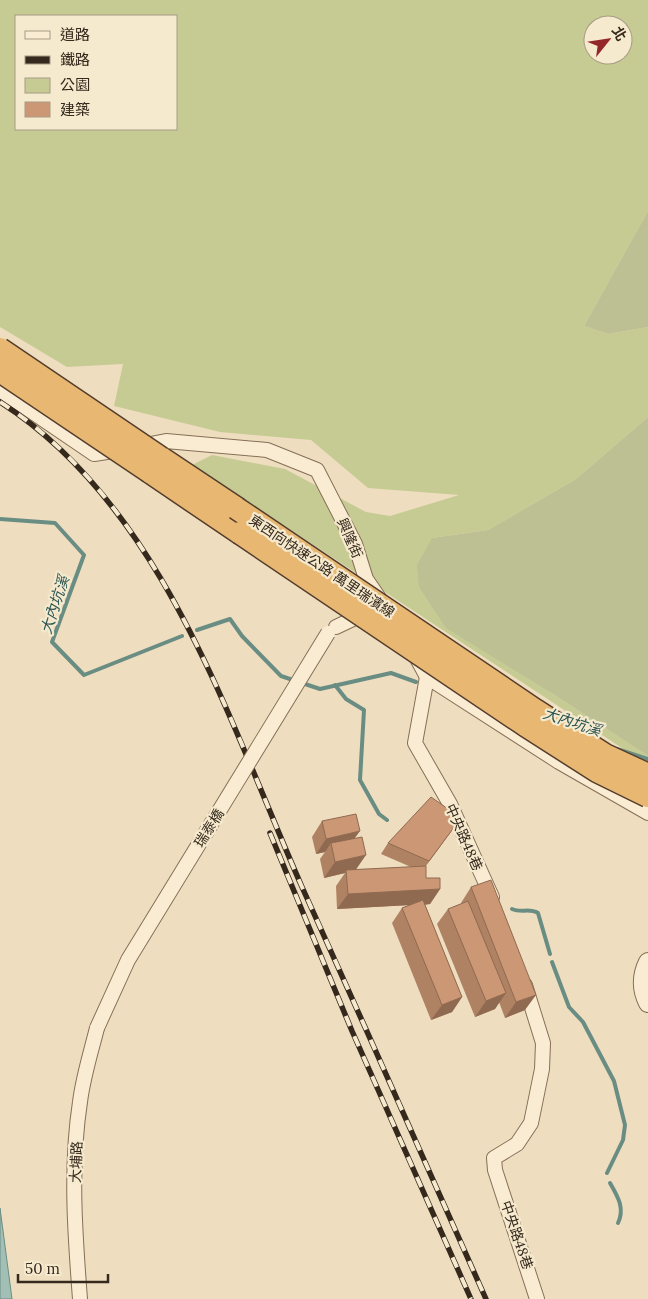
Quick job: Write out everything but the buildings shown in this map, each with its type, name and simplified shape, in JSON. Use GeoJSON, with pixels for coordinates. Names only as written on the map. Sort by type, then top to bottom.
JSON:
{"type":"FeatureCollection","features":[{"type":"Feature","properties":{"kind":"highway","name":"東西向快速公路 萬里瑞濱線"},"geometry":{"type":"LineString","coordinates":[[0,349],[156,465],[240,533],[525,725],[597,770],[648,796]]}},
{"type":"Feature","properties":{"kind":"highway","name":"東西向快速公路 萬里瑞濱線"},"geometry":{"type":"LineString","coordinates":[[0,371],[156,465],[236,508],[558,725],[605,755],[648,775]]}},
{"type":"Feature","properties":{"kind":"street","name":"興隆街"},"geometry":{"type":"LineString","coordinates":[[0,390],[94,454],[166,441],[267,450],[317,470],[355,544],[366,579],[399,629],[427,677],[559,762],[648,813]]}},
{"type":"Feature","properties":{"kind":"street"},"geometry":{"type":"LineString","coordinates":[[332,630],[366,579]]}},
{"type":"Feature","properties":{"kind":"street"},"geometry":{"type":"LineString","coordinates":[[332,630],[355,618],[378,618],[399,629]]}},
{"type":"Feature","properties":{"kind":"street","name":"瑞泰橋"},"geometry":{"type":"LineString","coordinates":[[97,1028],[128,960],[332,630]]}},
{"type":"Feature","properties":{"kind":"street","name":"中央路48巷"},"geometry":{"type":"LineString","coordinates":[[427,677],[416,743],[450,804],[485,884],[500,911]]}},
{"type":"Feature","properties":{"kind":"street"},"geometry":{"type":"LineString","coordinates":[[646,965],[641,990],[648,1003]]}},
{"type":"Feature","properties":{"kind":"street","name":"中央路48巷"},"geometry":{"type":"LineString","coordinates":[[522,974],[543,1043],[542,1069],[532,1123],[517,1144],[494,1158],[494,1170],[537,1299]]}},
{"type":"Feature","properties":{"kind":"street","name":"大埔路"},"geometry":{"type":"LineString","coordinates":[[80,1299],[74,1222],[76,1161],[80,1101],[97,1028]]}},
{"type":"Feature","properties":{"kind":"green space"},"geometry":{"type":"Polygon","coordinates":[[[0,0],[648,0],[648,211],[584,326],[608,334],[648,327],[648,417],[576,479],[488,530],[432,538],[550,692],[648,756],[648,762],[628,752],[192,465],[212,455],[285,469],[366,512],[390,516],[459,495],[368,488],[311,440],[220,432],[114,406],[123,364],[67,367],[0,327],[0,0]]]}},
{"type":"Feature","properties":{"kind":"green space"},"geometry":{"type":"Polygon","coordinates":[[[648,211],[648,327],[608,334],[584,326],[648,211]]]}},
{"type":"Feature","properties":{"kind":"green space"},"geometry":{"type":"Polygon","coordinates":[[[648,417],[648,756],[550,692],[446,628],[419,587],[417,565],[432,538],[488,530],[576,479],[648,417]]]}},
{"type":"Feature","properties":{"kind":"water"},"geometry":{"type":"Polygon","coordinates":[[[0,1208],[12,1299],[0,1299],[0,1208]]]}},
{"type":"Feature","properties":{"kind":"waterway","name":"大內坑溪"},"geometry":{"type":"LineString","coordinates":[[0,519],[55,523],[84,555],[52,642],[84,675],[182,636]]}},
{"type":"Feature","properties":{"kind":"waterway","name":"大內坑溪"},"geometry":{"type":"LineString","coordinates":[[197,630],[230,619],[242,636],[281,676],[320,689],[391,673],[416,682]]}},
{"type":"Feature","properties":{"kind":"waterway"},"geometry":{"type":"LineString","coordinates":[[335,685],[346,699],[364,710],[360,780],[379,814],[387,820]]}},
{"type":"Feature","properties":{"kind":"waterway","name":"大內坑溪"},"geometry":{"type":"LineString","coordinates":[[617,749],[648,759]]}},
{"type":"Feature","properties":{"kind":"waterway"},"geometry":{"type":"LineString","coordinates":[[512,909],[538,913],[550,954]]}},
{"type":"Feature","properties":{"kind":"waterway"},"geometry":{"type":"LineString","coordinates":[[552,962],[569,1007],[583,1022],[614,1081],[625,1125],[623,1140],[607,1173]]}},
{"type":"Feature","properties":{"kind":"waterway"},"geometry":{"type":"LineString","coordinates":[[610,1183],[621,1207],[618,1223]]}},
{"type":"Feature","properties":{"kind":"railway"},"geometry":{"type":"LineString","coordinates":[[0,402],[56,446],[105,498],[147,556],[184,620],[217,687],[302,887],[486,1299]]}},
{"type":"Feature","properties":{"kind":"railway"},"geometry":{"type":"LineString","coordinates":[[270,833],[352,1031],[471,1299]]}}]}
